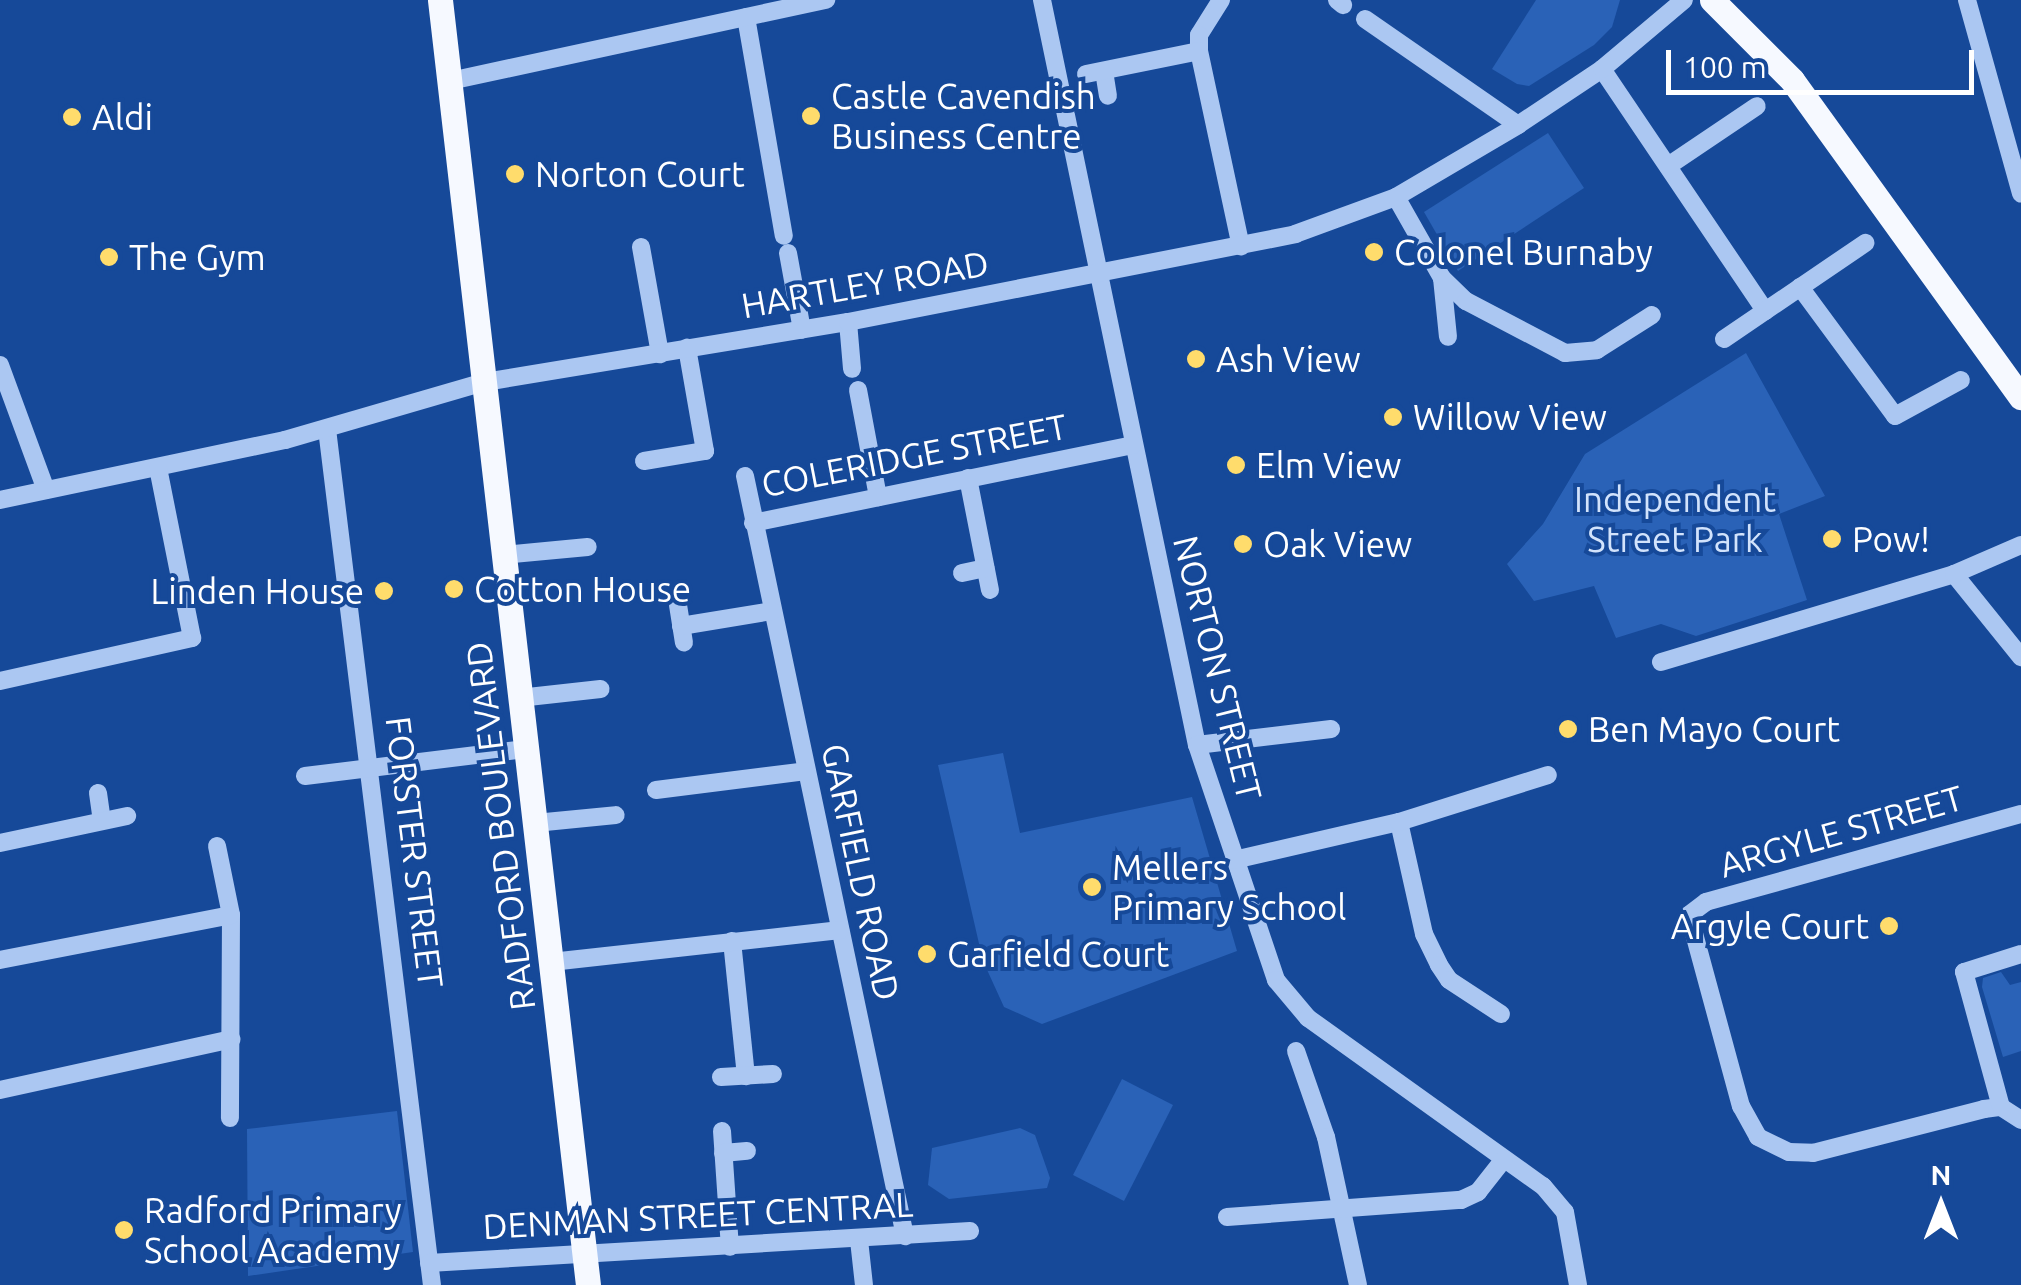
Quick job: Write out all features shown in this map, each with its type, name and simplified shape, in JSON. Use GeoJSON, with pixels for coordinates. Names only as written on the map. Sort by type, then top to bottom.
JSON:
{"type":"FeatureCollection","features":[{"type":"Feature","properties":{"kind":"main road","name":"RADFORD BOULEVARD"},"geometry":{"type":"LineString","coordinates":[[440,0],[588,1285]]}},
{"type":"Feature","properties":{"kind":"main road"},"geometry":{"type":"LineString","coordinates":[[1712,0],[1792,80],[2021,397]]}},
{"type":"Feature","properties":{"kind":"street"},"geometry":{"type":"LineString","coordinates":[[450,81],[826,0]]}},
{"type":"Feature","properties":{"kind":"street","name":"NORTON STREET"},"geometry":{"type":"LineString","coordinates":[[1042,0],[1197,745],[1276,980],[1308,1018],[1544,1186],[1564,1212],[1578,1285]]}},
{"type":"Feature","properties":{"kind":"street"},"geometry":{"type":"LineString","coordinates":[[1221,0],[1200,36],[1200,51],[1241,246]]}},
{"type":"Feature","properties":{"kind":"street","name":"HARTLEY ROAD"},"geometry":{"type":"LineString","coordinates":[[0,500],[327,428],[485,382],[848,322],[1100,274],[1241,246],[1352,216],[1396,197],[1518,125],[1602,68],[1684,0]]}},
{"type":"Feature","properties":{"kind":"street"},"geometry":{"type":"LineString","coordinates":[[1967,0],[2021,194]]}},
{"type":"Feature","properties":{"kind":"street"},"geometry":{"type":"LineString","coordinates":[[746,18],[802,330]]}},
{"type":"Feature","properties":{"kind":"street"},"geometry":{"type":"LineString","coordinates":[[1365,19],[1518,125]]}},
{"type":"Feature","properties":{"kind":"street"},"geometry":{"type":"LineString","coordinates":[[1108,96],[1095,72],[1200,51]]}},
{"type":"Feature","properties":{"kind":"street"},"geometry":{"type":"LineString","coordinates":[[1602,68],[1765,311]]}},
{"type":"Feature","properties":{"kind":"street"},"geometry":{"type":"LineString","coordinates":[[1668,166],[1757,106]]}},
{"type":"Feature","properties":{"kind":"street"},"geometry":{"type":"LineString","coordinates":[[1396,197],[1442,278],[1466,301],[1564,353],[1597,350],[1652,315]]}},
{"type":"Feature","properties":{"kind":"street"},"geometry":{"type":"LineString","coordinates":[[1724,338],[1865,243]]}},
{"type":"Feature","properties":{"kind":"street"},"geometry":{"type":"LineString","coordinates":[[641,246],[660,354]]}},
{"type":"Feature","properties":{"kind":"street"},"geometry":{"type":"LineString","coordinates":[[1442,278],[1448,336]]}},
{"type":"Feature","properties":{"kind":"street"},"geometry":{"type":"LineString","coordinates":[[1800,287],[1896,416],[1961,380]]}},
{"type":"Feature","properties":{"kind":"street"},"geometry":{"type":"LineString","coordinates":[[848,322],[852,369]]}},
{"type":"Feature","properties":{"kind":"street"},"geometry":{"type":"LineString","coordinates":[[644,461],[705,451],[687,348]]}},
{"type":"Feature","properties":{"kind":"street"},"geometry":{"type":"LineString","coordinates":[[0,365],[46,490]]}},
{"type":"Feature","properties":{"kind":"street"},"geometry":{"type":"LineString","coordinates":[[858,390],[878,497]]}},
{"type":"Feature","properties":{"kind":"street","name":"FORSTER STREET"},"geometry":{"type":"LineString","coordinates":[[327,428],[373,768],[432,1285]]}},
{"type":"Feature","properties":{"kind":"street","name":"COLERIDGE STREET"},"geometry":{"type":"LineString","coordinates":[[746,476],[753,523],[1134,445]]}},
{"type":"Feature","properties":{"kind":"street"},"geometry":{"type":"LineString","coordinates":[[0,682],[192,638],[158,468]]}},
{"type":"Feature","properties":{"kind":"street"},"geometry":{"type":"LineString","coordinates":[[968,478],[990,590]]}},
{"type":"Feature","properties":{"kind":"street","name":"GARFIELD ROAD"},"geometry":{"type":"LineString","coordinates":[[753,523],[905,1236]]}},
{"type":"Feature","properties":{"kind":"street"},"geometry":{"type":"LineString","coordinates":[[1660,662],[1954,574],[2021,545]]}},
{"type":"Feature","properties":{"kind":"street"},"geometry":{"type":"LineString","coordinates":[[503,555],[588,546]]}},
{"type":"Feature","properties":{"kind":"street"},"geometry":{"type":"LineString","coordinates":[[962,573],[986,568]]}},
{"type":"Feature","properties":{"kind":"street"},"geometry":{"type":"LineString","coordinates":[[1954,574],[2021,658]]}},
{"type":"Feature","properties":{"kind":"street"},"geometry":{"type":"LineString","coordinates":[[678,605],[683,634],[772,611]]}},
{"type":"Feature","properties":{"kind":"street"},"geometry":{"type":"LineString","coordinates":[[519,698],[601,690]]}},
{"type":"Feature","properties":{"kind":"street"},"geometry":{"type":"LineString","coordinates":[[1197,745],[1331,729]]}},
{"type":"Feature","properties":{"kind":"street"},"geometry":{"type":"LineString","coordinates":[[305,776],[526,749]]}},
{"type":"Feature","properties":{"kind":"street"},"geometry":{"type":"LineString","coordinates":[[687,765],[689,786]]}},
{"type":"Feature","properties":{"kind":"street"},"geometry":{"type":"LineString","coordinates":[[656,790],[806,771]]}},
{"type":"Feature","properties":{"kind":"street"},"geometry":{"type":"LineString","coordinates":[[1234,860],[1517,794],[1548,775]]}},
{"type":"Feature","properties":{"kind":"street"},"geometry":{"type":"LineString","coordinates":[[98,793],[102,820]]}},
{"type":"Feature","properties":{"kind":"street","name":"ARGYLE STREET"},"geometry":{"type":"LineString","coordinates":[[2002,1107],[1813,1153],[1790,1152],[1758,1138],[1741,1106],[1690,915],[1706,902],[2021,814]]}},
{"type":"Feature","properties":{"kind":"street"},"geometry":{"type":"LineString","coordinates":[[535,823],[616,815]]}},
{"type":"Feature","properties":{"kind":"street"},"geometry":{"type":"LineString","coordinates":[[0,843],[127,816]]}},
{"type":"Feature","properties":{"kind":"street"},"geometry":{"type":"LineString","coordinates":[[1399,822],[1424,934],[1449,980],[1487,991],[1500,1014]]}},
{"type":"Feature","properties":{"kind":"street"},"geometry":{"type":"LineString","coordinates":[[217,846],[231,915],[230,1118]]}},
{"type":"Feature","properties":{"kind":"street"},"geometry":{"type":"LineString","coordinates":[[0,960],[231,915]]}},
{"type":"Feature","properties":{"kind":"street"},"geometry":{"type":"LineString","coordinates":[[552,962],[840,930]]}},
{"type":"Feature","properties":{"kind":"street"},"geometry":{"type":"LineString","coordinates":[[732,942],[746,1076]]}},
{"type":"Feature","properties":{"kind":"street"},"geometry":{"type":"LineString","coordinates":[[2020,959],[1964,972],[2002,1107],[2021,1120]]}},
{"type":"Feature","properties":{"kind":"street"},"geometry":{"type":"LineString","coordinates":[[0,1090],[230,1039]]}},
{"type":"Feature","properties":{"kind":"street"},"geometry":{"type":"LineString","coordinates":[[1296,1050],[1343,1213],[1358,1285]]}},
{"type":"Feature","properties":{"kind":"street"},"geometry":{"type":"LineString","coordinates":[[721,1078],[773,1074]]}},
{"type":"Feature","properties":{"kind":"street"},"geometry":{"type":"LineString","coordinates":[[722,1131],[730,1246]]}},
{"type":"Feature","properties":{"kind":"street"},"geometry":{"type":"LineString","coordinates":[[724,1153],[747,1151]]}},
{"type":"Feature","properties":{"kind":"street"},"geometry":{"type":"LineString","coordinates":[[1228,1217],[1343,1213],[1461,1200],[1478,1192],[1504,1159]]}},
{"type":"Feature","properties":{"kind":"street","name":"DENMAN STREET CENTRAL"},"geometry":{"type":"LineString","coordinates":[[428,1263],[859,1240],[970,1230]]}},
{"type":"Feature","properties":{"kind":"street"},"geometry":{"type":"LineString","coordinates":[[859,1240],[864,1285]]}},
{"type":"Feature","properties":{"kind":"green space"},"geometry":{"type":"Polygon","coordinates":[[[1536,0],[1620,0],[1612,27],[1594,45],[1529,86],[1517,84],[1492,69],[1536,0]]]}},
{"type":"Feature","properties":{"kind":"green space"},"geometry":{"type":"Polygon","coordinates":[[[1548,133],[1584,188],[1458,271],[1424,212],[1548,133]]]}},
{"type":"Feature","properties":{"kind":"green space","name":"Independent Street Park"},"geometry":{"type":"Polygon","coordinates":[[[1746,353],[1825,496],[1779,514],[1807,600],[1696,636],[1661,624],[1616,638],[1594,586],[1534,601],[1507,564],[1543,524],[1585,454],[1746,353]]]}},
{"type":"Feature","properties":{"kind":"green space"},"geometry":{"type":"Polygon","coordinates":[[[1003,753],[1020,833],[1192,797],[1237,951],[1042,1024],[1004,1007],[983,961],[938,765],[1003,753]]]}},
{"type":"Feature","properties":{"kind":"green space"},"geometry":{"type":"Polygon","coordinates":[[[2001,972],[2010,985],[2021,982],[2021,1051],[2003,1057],[1982,987],[1983,978],[2001,972]]]}},
{"type":"Feature","properties":{"kind":"green space"},"geometry":{"type":"Polygon","coordinates":[[[1122,1079],[1173,1105],[1124,1201],[1073,1175],[1122,1079]]]}},
{"type":"Feature","properties":{"kind":"green space"},"geometry":{"type":"Polygon","coordinates":[[[397,1111],[413,1252],[248,1276],[247,1129],[397,1111]]]}},
{"type":"Feature","properties":{"kind":"green space"},"geometry":{"type":"Polygon","coordinates":[[[1020,1128],[1035,1135],[1050,1178],[1047,1188],[949,1199],[928,1185],[932,1148],[1020,1128]]]}},
{"type":"Feature","properties":{"kind":"place","name":"Castle Cavendish Business Centre"},"geometry":{"type":"Point","coordinates":[811,116]}},
{"type":"Feature","properties":{"kind":"place","name":"Aldi"},"geometry":{"type":"Point","coordinates":[72,117]}},
{"type":"Feature","properties":{"kind":"place","name":"Norton Court"},"geometry":{"type":"Point","coordinates":[515,174]}},
{"type":"Feature","properties":{"kind":"place","name":"Colonel Burnaby"},"geometry":{"type":"Point","coordinates":[1374,252]}},
{"type":"Feature","properties":{"kind":"place","name":"The Gym"},"geometry":{"type":"Point","coordinates":[109,257]}},
{"type":"Feature","properties":{"kind":"place","name":"Ash View"},"geometry":{"type":"Point","coordinates":[1196,359]}},
{"type":"Feature","properties":{"kind":"place","name":"Willow View"},"geometry":{"type":"Point","coordinates":[1393,417]}},
{"type":"Feature","properties":{"kind":"place","name":"Elm View"},"geometry":{"type":"Point","coordinates":[1236,465]}},
{"type":"Feature","properties":{"kind":"place","name":"Pow!"},"geometry":{"type":"Point","coordinates":[1832,539]}},
{"type":"Feature","properties":{"kind":"place","name":"Oak View"},"geometry":{"type":"Point","coordinates":[1243,544]}},
{"type":"Feature","properties":{"kind":"place","name":"Cotton House"},"geometry":{"type":"Point","coordinates":[454,589]}},
{"type":"Feature","properties":{"kind":"place","name":"Linden House"},"geometry":{"type":"Point","coordinates":[384,591]}},
{"type":"Feature","properties":{"kind":"place","name":"Ben Mayo Court"},"geometry":{"type":"Point","coordinates":[1568,729]}},
{"type":"Feature","properties":{"kind":"place","name":"Mellers Primary School"},"geometry":{"type":"Point","coordinates":[1092,887]}},
{"type":"Feature","properties":{"kind":"place","name":"Argyle Court"},"geometry":{"type":"Point","coordinates":[1889,926]}},
{"type":"Feature","properties":{"kind":"place","name":"Garfield Court"},"geometry":{"type":"Point","coordinates":[927,954]}},
{"type":"Feature","properties":{"kind":"place","name":"Radford Primary School Academy"},"geometry":{"type":"Point","coordinates":[124,1230]}}]}
